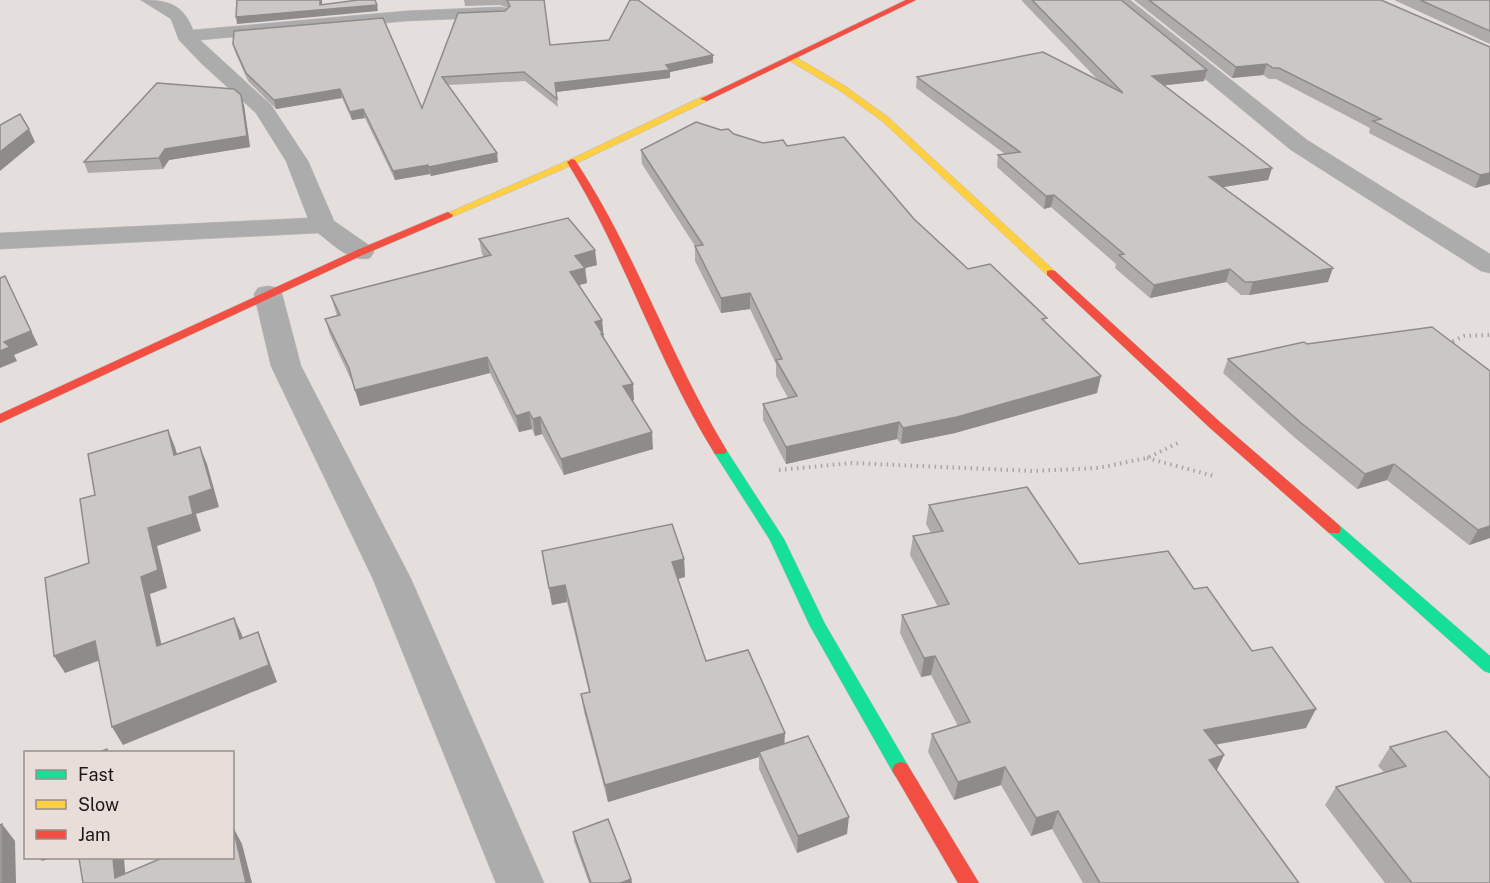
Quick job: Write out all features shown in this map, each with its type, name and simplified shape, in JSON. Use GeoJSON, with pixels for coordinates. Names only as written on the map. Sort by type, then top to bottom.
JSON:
{"type":"FeatureCollection","features":[{"type":"Feature","properties":{"kind":"street"},"geometry":{"type":"LineString","coordinates":[[150,0],[179,16],[186,36],[264,110],[297,161],[323,225],[361,252]]}},
{"type":"Feature","properties":{"kind":"street"},"geometry":{"type":"LineString","coordinates":[[0,419],[361,252],[572,162],[912,0]]}},
{"type":"Feature","properties":{"kind":"street"},"geometry":{"type":"LineString","coordinates":[[1119,0],[1299,145],[1490,265]]}},
{"type":"Feature","properties":{"kind":"street"},"geometry":{"type":"LineString","coordinates":[[186,36],[375,19],[500,12]]}},
{"type":"Feature","properties":{"kind":"street"},"geometry":{"type":"LineString","coordinates":[[791,58],[842,88],[885,119],[1215,425],[1490,666]]}},
{"type":"Feature","properties":{"kind":"street"},"geometry":{"type":"LineString","coordinates":[[572,162],[596,197],[621,245],[676,370],[704,426],[777,539],[818,626],[969,883]]}},
{"type":"Feature","properties":{"kind":"street"},"geometry":{"type":"LineString","coordinates":[[0,241],[323,225]]}},
{"type":"Feature","properties":{"kind":"street"},"geometry":{"type":"LineString","coordinates":[[268,294],[286,366],[392,579],[520,883]]}},
{"type":"Feature","properties":{"kind":"path"},"geometry":{"type":"LineString","coordinates":[[1453,350],[1451,342],[1464,336],[1490,335]]}},
{"type":"Feature","properties":{"kind":"path"},"geometry":{"type":"LineString","coordinates":[[737,475],[852,463],[1033,471],[1098,468],[1147,458],[1215,425]]}},
{"type":"Feature","properties":{"kind":"building"},"geometry":{"type":"Polygon","coordinates":[[[237,0],[320,0],[320,5],[375,0],[377,5],[236,17],[237,0]]]}},
{"type":"Feature","properties":{"kind":"building"},"geometry":{"type":"Polygon","coordinates":[[[507,0],[544,0],[550,45],[609,40],[630,0],[638,0],[713,55],[666,65],[670,70],[555,83],[557,99],[524,72],[442,77],[497,153],[429,167],[428,165],[393,171],[363,109],[350,112],[340,89],[274,100],[246,73],[233,44],[234,31],[383,18],[422,108],[458,13],[505,11],[510,6],[507,0]]]}},
{"type":"Feature","properties":{"kind":"building"},"geometry":{"type":"Polygon","coordinates":[[[1032,0],[1121,0],[1207,70],[1152,76],[1272,168],[1209,177],[1333,268],[1253,282],[1245,282],[1230,269],[1154,285],[1119,255],[1124,254],[1054,195],[1046,196],[998,155],[1020,152],[917,77],[1043,52],[1123,93],[1032,0]]]}},
{"type":"Feature","properties":{"kind":"building"},"geometry":{"type":"Polygon","coordinates":[[[1149,0],[1381,0],[1490,47],[1490,173],[1480,175],[1373,121],[1381,119],[1279,68],[1273,68],[1267,64],[1236,67],[1149,0]]]}},
{"type":"Feature","properties":{"kind":"building"},"geometry":{"type":"Polygon","coordinates":[[[1420,0],[1490,0],[1490,31],[1420,0]]]}},
{"type":"Feature","properties":{"kind":"building"},"geometry":{"type":"Polygon","coordinates":[[[157,83],[234,89],[241,95],[247,136],[165,149],[159,158],[84,162],[157,83]]]}},
{"type":"Feature","properties":{"kind":"building"},"geometry":{"type":"Polygon","coordinates":[[[20,114],[29,129],[0,152],[0,125],[20,114]]]}},
{"type":"Feature","properties":{"kind":"building"},"geometry":{"type":"Polygon","coordinates":[[[696,122],[721,130],[728,129],[734,134],[763,143],[783,140],[787,146],[844,137],[914,219],[968,269],[990,264],[1047,318],[1042,319],[1101,376],[957,417],[903,428],[899,422],[786,447],[763,404],[797,396],[776,360],[782,359],[750,293],[721,298],[695,246],[703,245],[641,150],[696,122]]]}},
{"type":"Feature","properties":{"kind":"building"},"geometry":{"type":"Polygon","coordinates":[[[568,218],[595,250],[575,256],[585,268],[570,272],[602,320],[595,322],[633,384],[623,386],[652,432],[561,459],[540,417],[533,419],[529,412],[516,416],[487,357],[355,390],[349,368],[325,319],[340,315],[331,296],[491,255],[479,239],[568,218]]]}},
{"type":"Feature","properties":{"kind":"building"},"geometry":{"type":"Polygon","coordinates":[[[5,276],[31,331],[4,342],[10,347],[0,351],[0,278],[5,276]]]}},
{"type":"Feature","properties":{"kind":"building"},"geometry":{"type":"Polygon","coordinates":[[[1432,327],[1490,371],[1490,526],[1478,530],[1394,464],[1365,474],[1300,422],[1228,359],[1304,342],[1307,344],[1432,327]]]}},
{"type":"Feature","properties":{"kind":"building"},"geometry":{"type":"Polygon","coordinates":[[[168,430],[174,455],[200,447],[212,489],[189,497],[193,514],[148,528],[158,570],[141,577],[157,646],[234,618],[240,639],[258,632],[269,665],[112,727],[95,641],[54,656],[45,578],[89,563],[80,499],[95,495],[88,454],[168,430]]]}},
{"type":"Feature","properties":{"kind":"building"},"geometry":{"type":"Polygon","coordinates":[[[1027,487],[1079,564],[1168,551],[1194,589],[1207,587],[1252,651],[1272,647],[1316,709],[1204,730],[1224,755],[1209,760],[1299,883],[1100,883],[1058,811],[1036,818],[1005,767],[958,782],[932,734],[970,722],[935,656],[924,658],[902,615],[949,604],[913,536],[943,531],[929,505],[1027,487]]]}},
{"type":"Feature","properties":{"kind":"building"},"geometry":{"type":"Polygon","coordinates":[[[672,524],[684,559],[672,562],[706,661],[748,650],[785,733],[605,785],[581,694],[590,692],[565,585],[549,588],[542,551],[672,524]]]}},
{"type":"Feature","properties":{"kind":"building"},"geometry":{"type":"Polygon","coordinates":[[[1446,731],[1490,778],[1490,883],[1412,883],[1336,787],[1406,766],[1390,747],[1446,731]]]}},
{"type":"Feature","properties":{"kind":"building"},"geometry":{"type":"Polygon","coordinates":[[[808,736],[849,817],[798,836],[759,752],[808,736]]]}},
{"type":"Feature","properties":{"kind":"building"},"geometry":{"type":"Polygon","coordinates":[[[608,819],[631,879],[621,883],[591,883],[573,832],[608,819]]]}},
{"type":"Feature","properties":{"kind":"building"},"geometry":{"type":"Polygon","coordinates":[[[2,824],[2,883],[0,883],[0,825],[2,824]]]}},
{"type":"Feature","properties":{"kind":"building"},"geometry":{"type":"Polygon","coordinates":[[[234,831],[246,883],[83,883],[79,859],[113,859],[115,878],[160,859],[234,859],[234,831]]]}},
{"type":"Feature","properties":{"kind":"traffic: fast"},"geometry":{"type":"LineString","coordinates":[[720,451],[777,539],[818,626],[901,770]]}},
{"type":"Feature","properties":{"kind":"traffic: fast"},"geometry":{"type":"LineString","coordinates":[[1334,529],[1490,666]]}},
{"type":"Feature","properties":{"kind":"traffic: slow"},"geometry":{"type":"LineString","coordinates":[[791,58],[842,88],[885,119],[1051,273]]}},
{"type":"Feature","properties":{"kind":"traffic: slow"},"geometry":{"type":"LineString","coordinates":[[448,215],[572,162],[704,99]]}},
{"type":"Feature","properties":{"kind":"traffic: jam"},"geometry":{"type":"LineString","coordinates":[[704,99],[912,0]]}},
{"type":"Feature","properties":{"kind":"traffic: jam"},"geometry":{"type":"LineString","coordinates":[[572,162],[613,232],[681,380],[720,451]]}},
{"type":"Feature","properties":{"kind":"traffic: jam"},"geometry":{"type":"LineString","coordinates":[[0,419],[361,252],[448,215]]}},
{"type":"Feature","properties":{"kind":"traffic: jam"},"geometry":{"type":"LineString","coordinates":[[1051,273],[1215,425],[1334,529]]}},
{"type":"Feature","properties":{"kind":"traffic: jam"},"geometry":{"type":"LineString","coordinates":[[901,770],[969,883]]}}]}
